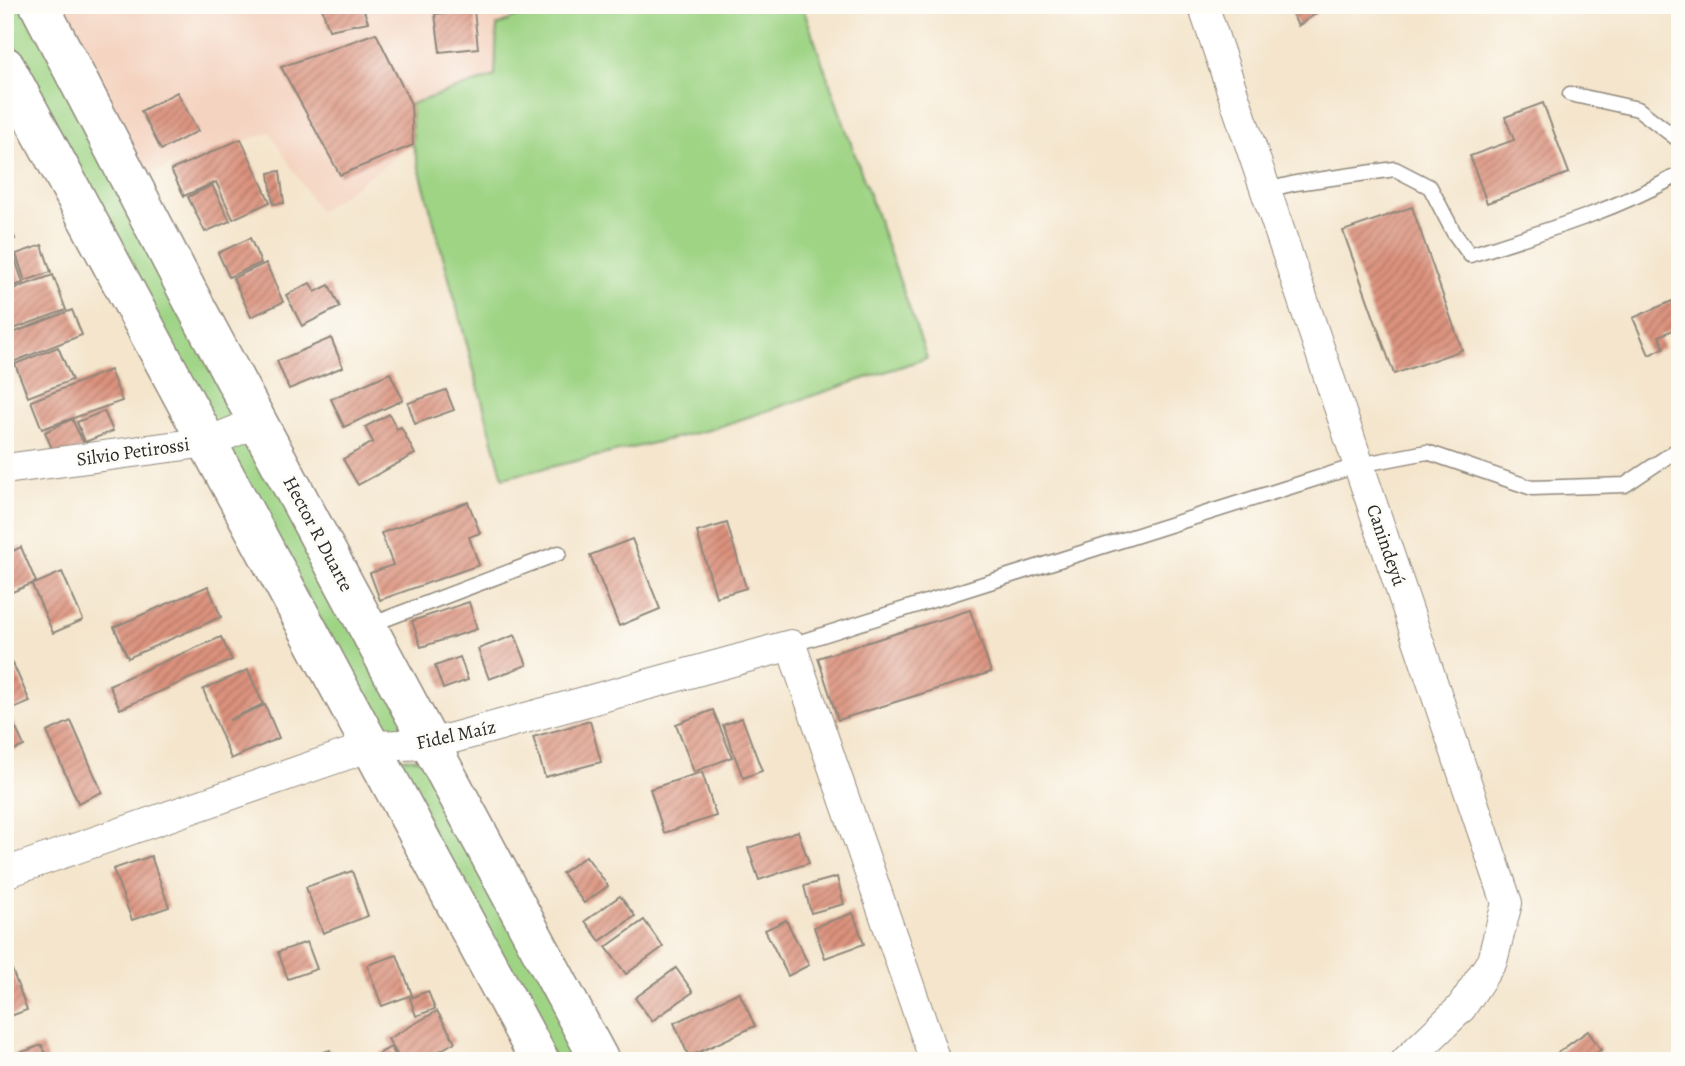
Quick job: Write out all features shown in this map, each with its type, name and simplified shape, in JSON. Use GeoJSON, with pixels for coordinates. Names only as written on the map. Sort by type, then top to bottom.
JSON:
{"type":"FeatureCollection","features":[{"type":"Feature","properties":{"kind":"street","name":"Hector R Duarte"},"geometry":{"type":"LineString","coordinates":[[39,5],[258,422],[600,1061]]}},
{"type":"Feature","properties":{"kind":"street","name":"Canindeyú"},"geometry":{"type":"LineString","coordinates":[[1203,5],[1507,903],[1492,961],[1461,1008],[1406,1061]]}},
{"type":"Feature","properties":{"kind":"street"},"geometry":{"type":"LineString","coordinates":[[5,66],[540,1061]]}},
{"type":"Feature","properties":{"kind":"street","name":"Silvio Petirossi"},"geometry":{"type":"LineString","coordinates":[[5,469],[208,442],[258,422]]}},
{"type":"Feature","properties":{"kind":"street"},"geometry":{"type":"LineString","coordinates":[[791,645],[935,1061]]}},
{"type":"Feature","properties":{"kind":"street","name":"Fidel Maíz"},"geometry":{"type":"LineString","coordinates":[[5,873],[371,746],[431,744],[791,645]]}},
{"type":"Feature","properties":{"kind":"lane"},"geometry":{"type":"LineString","coordinates":[[1570,94],[1638,109],[1680,141]]}},
{"type":"Feature","properties":{"kind":"lane"},"geometry":{"type":"LineString","coordinates":[[1266,190],[1395,169],[1430,187],[1454,233],[1471,255],[1594,215],[1680,174]]}},
{"type":"Feature","properties":{"kind":"lane"},"geometry":{"type":"LineString","coordinates":[[791,645],[1359,465],[1427,453],[1532,488],[1625,485],[1680,448]]}},
{"type":"Feature","properties":{"kind":"lane"},"geometry":{"type":"LineString","coordinates":[[367,626],[559,553]]}},
{"type":"Feature","properties":{"kind":"shaded area"},"geometry":{"type":"Polygon","coordinates":[[[56,5],[542,5],[497,26],[495,75],[411,104],[413,145],[319,212],[270,132],[149,174],[56,5]]]}},
{"type":"Feature","properties":{"kind":"green space"},"geometry":{"type":"Polygon","coordinates":[[[5,5],[27,5],[238,413],[213,425],[5,28],[5,5]]]}},
{"type":"Feature","properties":{"kind":"green space"},"geometry":{"type":"Polygon","coordinates":[[[542,5],[802,5],[927,358],[709,430],[503,478],[413,145],[411,104],[495,76],[497,26],[542,5]]]}},
{"type":"Feature","properties":{"kind":"green space"},"geometry":{"type":"Polygon","coordinates":[[[253,438],[410,730],[380,733],[226,446],[253,438]]]}},
{"type":"Feature","properties":{"kind":"green space"},"geometry":{"type":"Polygon","coordinates":[[[393,758],[425,759],[590,1061],[556,1061],[393,758]]]}},
{"type":"Feature","properties":{"kind":"building"},"geometry":{"type":"Polygon","coordinates":[[[321,5],[362,5],[368,22],[329,30],[321,5]]]}},
{"type":"Feature","properties":{"kind":"building"},"geometry":{"type":"Polygon","coordinates":[[[1288,5],[1328,5],[1298,26],[1288,5]]]}},
{"type":"Feature","properties":{"kind":"building"},"geometry":{"type":"Polygon","coordinates":[[[474,10],[478,48],[440,52],[435,14],[474,10]]]}},
{"type":"Feature","properties":{"kind":"building"},"geometry":{"type":"Polygon","coordinates":[[[376,33],[411,104],[413,145],[340,175],[281,67],[376,33]]]}},
{"type":"Feature","properties":{"kind":"building"},"geometry":{"type":"Polygon","coordinates":[[[177,92],[198,131],[161,150],[141,111],[177,92]]]}},
{"type":"Feature","properties":{"kind":"building"},"geometry":{"type":"Polygon","coordinates":[[[1543,103],[1569,173],[1487,203],[1470,156],[1514,140],[1505,117],[1543,103]]]}},
{"type":"Feature","properties":{"kind":"building"},"geometry":{"type":"Polygon","coordinates":[[[241,139],[270,202],[233,219],[216,182],[184,196],[171,170],[241,139]]]}},
{"type":"Feature","properties":{"kind":"building"},"geometry":{"type":"Polygon","coordinates":[[[280,171],[284,203],[273,204],[269,173],[280,171]]]}},
{"type":"Feature","properties":{"kind":"building"},"geometry":{"type":"Polygon","coordinates":[[[212,185],[230,221],[205,232],[188,197],[212,185]]]}},
{"type":"Feature","properties":{"kind":"building"},"geometry":{"type":"Polygon","coordinates":[[[1412,207],[1462,350],[1394,374],[1343,231],[1412,207]]]}},
{"type":"Feature","properties":{"kind":"building"},"geometry":{"type":"Polygon","coordinates":[[[5,210],[15,239],[5,242],[5,210]]]}},
{"type":"Feature","properties":{"kind":"building"},"geometry":{"type":"Polygon","coordinates":[[[250,238],[261,263],[229,277],[218,253],[250,238]]]}},
{"type":"Feature","properties":{"kind":"building"},"geometry":{"type":"Polygon","coordinates":[[[42,245],[51,272],[25,281],[16,254],[42,245]]]}},
{"type":"Feature","properties":{"kind":"building"},"geometry":{"type":"Polygon","coordinates":[[[14,256],[23,283],[5,289],[5,259],[14,256]]]}},
{"type":"Feature","properties":{"kind":"building"},"geometry":{"type":"Polygon","coordinates":[[[266,263],[283,302],[251,317],[233,278],[266,263]]]}},
{"type":"Feature","properties":{"kind":"building"},"geometry":{"type":"Polygon","coordinates":[[[53,275],[66,310],[5,332],[5,292],[53,275]]]}},
{"type":"Feature","properties":{"kind":"building"},"geometry":{"type":"Polygon","coordinates":[[[310,283],[315,292],[329,285],[340,307],[302,326],[286,295],[310,283]]]}},
{"type":"Feature","properties":{"kind":"building"},"geometry":{"type":"Polygon","coordinates":[[[1672,301],[1680,319],[1680,327],[1659,336],[1664,348],[1649,355],[1633,318],[1672,301]]]}},
{"type":"Feature","properties":{"kind":"building"},"geometry":{"type":"Polygon","coordinates":[[[72,310],[82,335],[5,365],[5,336],[72,310]]]}},
{"type":"Feature","properties":{"kind":"building"},"geometry":{"type":"Polygon","coordinates":[[[331,338],[343,367],[289,389],[277,361],[331,338]]]}},
{"type":"Feature","properties":{"kind":"building"},"geometry":{"type":"Polygon","coordinates":[[[58,347],[72,380],[28,397],[15,364],[58,347]]]}},
{"type":"Feature","properties":{"kind":"building"},"geometry":{"type":"Polygon","coordinates":[[[110,370],[122,401],[42,429],[31,401],[110,370]]]}},
{"type":"Feature","properties":{"kind":"building"},"geometry":{"type":"Polygon","coordinates":[[[390,373],[403,400],[344,427],[331,399],[390,373]]]}},
{"type":"Feature","properties":{"kind":"building"},"geometry":{"type":"Polygon","coordinates":[[[446,390],[454,410],[415,424],[408,403],[446,390]]]}},
{"type":"Feature","properties":{"kind":"building"},"geometry":{"type":"Polygon","coordinates":[[[104,411],[113,431],[85,442],[77,422],[104,411]]]}},
{"type":"Feature","properties":{"kind":"building"},"geometry":{"type":"Polygon","coordinates":[[[389,414],[397,429],[401,427],[415,454],[358,485],[343,459],[373,442],[365,427],[389,414]]]}},
{"type":"Feature","properties":{"kind":"building"},"geometry":{"type":"Polygon","coordinates":[[[72,419],[86,448],[55,456],[45,432],[72,419]]]}},
{"type":"Feature","properties":{"kind":"building"},"geometry":{"type":"Polygon","coordinates":[[[468,502],[480,533],[469,537],[479,565],[380,600],[370,573],[393,565],[381,533],[468,502]]]}},
{"type":"Feature","properties":{"kind":"building"},"geometry":{"type":"Polygon","coordinates":[[[727,523],[746,588],[716,597],[697,532],[727,523]]]}},
{"type":"Feature","properties":{"kind":"building"},"geometry":{"type":"Polygon","coordinates":[[[5,534],[13,551],[21,547],[36,582],[5,595],[5,534]]]}},
{"type":"Feature","properties":{"kind":"building"},"geometry":{"type":"Polygon","coordinates":[[[632,539],[660,609],[619,626],[590,555],[632,539]]]}},
{"type":"Feature","properties":{"kind":"building"},"geometry":{"type":"Polygon","coordinates":[[[62,572],[83,620],[53,633],[32,585],[62,572]]]}},
{"type":"Feature","properties":{"kind":"building"},"geometry":{"type":"Polygon","coordinates":[[[208,586],[221,617],[128,658],[114,627],[208,586]]]}},
{"type":"Feature","properties":{"kind":"building"},"geometry":{"type":"Polygon","coordinates":[[[469,602],[477,629],[421,647],[412,621],[469,602]]]}},
{"type":"Feature","properties":{"kind":"building"},"geometry":{"type":"Polygon","coordinates":[[[970,610],[991,672],[838,720],[818,658],[970,610]]]}},
{"type":"Feature","properties":{"kind":"building"},"geometry":{"type":"Polygon","coordinates":[[[515,635],[527,665],[489,679],[478,649],[515,635]]]}},
{"type":"Feature","properties":{"kind":"building"},"geometry":{"type":"Polygon","coordinates":[[[221,637],[232,660],[120,709],[109,685],[221,637]]]}},
{"type":"Feature","properties":{"kind":"building"},"geometry":{"type":"Polygon","coordinates":[[[460,657],[468,680],[443,689],[435,666],[460,657]]]}},
{"type":"Feature","properties":{"kind":"building"},"geometry":{"type":"Polygon","coordinates":[[[11,659],[30,702],[8,711],[24,746],[5,754],[5,661],[11,659]]]}},
{"type":"Feature","properties":{"kind":"building"},"geometry":{"type":"Polygon","coordinates":[[[248,670],[263,704],[229,720],[265,705],[279,738],[231,759],[203,689],[248,670]]]}},
{"type":"Feature","properties":{"kind":"building"},"geometry":{"type":"Polygon","coordinates":[[[713,710],[732,757],[694,772],[676,724],[713,710]]]}},
{"type":"Feature","properties":{"kind":"building"},"geometry":{"type":"Polygon","coordinates":[[[742,718],[762,771],[743,778],[723,725],[742,718]]]}},
{"type":"Feature","properties":{"kind":"building"},"geometry":{"type":"Polygon","coordinates":[[[71,721],[102,792],[78,803],[47,732],[71,721]]]}},
{"type":"Feature","properties":{"kind":"building"},"geometry":{"type":"Polygon","coordinates":[[[590,721],[601,762],[545,777],[533,737],[590,721]]]}},
{"type":"Feature","properties":{"kind":"building"},"geometry":{"type":"Polygon","coordinates":[[[702,772],[716,816],[664,833],[650,789],[702,772]]]}},
{"type":"Feature","properties":{"kind":"building"},"geometry":{"type":"Polygon","coordinates":[[[798,831],[809,863],[759,880],[748,848],[798,831]]]}},
{"type":"Feature","properties":{"kind":"building"},"geometry":{"type":"Polygon","coordinates":[[[151,856],[169,907],[132,920],[113,869],[151,856]]]}},
{"type":"Feature","properties":{"kind":"building"},"geometry":{"type":"Polygon","coordinates":[[[586,856],[608,886],[584,903],[562,873],[586,856]]]}},
{"type":"Feature","properties":{"kind":"building"},"geometry":{"type":"Polygon","coordinates":[[[352,871],[368,916],[323,933],[306,887],[352,871]]]}},
{"type":"Feature","properties":{"kind":"building"},"geometry":{"type":"Polygon","coordinates":[[[837,877],[844,904],[811,913],[804,886],[837,877]]]}},
{"type":"Feature","properties":{"kind":"building"},"geometry":{"type":"Polygon","coordinates":[[[620,896],[635,916],[600,941],[585,921],[620,896]]]}},
{"type":"Feature","properties":{"kind":"building"},"geometry":{"type":"Polygon","coordinates":[[[853,913],[864,944],[825,958],[814,927],[853,913]]]}},
{"type":"Feature","properties":{"kind":"building"},"geometry":{"type":"Polygon","coordinates":[[[644,920],[663,947],[626,974],[606,947],[644,920]]]}},
{"type":"Feature","properties":{"kind":"building"},"geometry":{"type":"Polygon","coordinates":[[[786,920],[809,965],[788,976],[765,930],[786,920]]]}},
{"type":"Feature","properties":{"kind":"building"},"geometry":{"type":"Polygon","coordinates":[[[307,942],[317,969],[288,979],[278,952],[307,942]]]}},
{"type":"Feature","properties":{"kind":"building"},"geometry":{"type":"Polygon","coordinates":[[[5,951],[27,1010],[5,1018],[5,951]]]}},
{"type":"Feature","properties":{"kind":"building"},"geometry":{"type":"Polygon","coordinates":[[[397,955],[412,995],[382,1006],[367,965],[397,955]]]}},
{"type":"Feature","properties":{"kind":"building"},"geometry":{"type":"Polygon","coordinates":[[[676,968],[693,992],[652,1021],[635,998],[676,968]]]}},
{"type":"Feature","properties":{"kind":"building"},"geometry":{"type":"Polygon","coordinates":[[[428,991],[435,1009],[416,1016],[410,998],[428,991]]]}},
{"type":"Feature","properties":{"kind":"building"},"geometry":{"type":"Polygon","coordinates":[[[739,992],[755,1026],[689,1057],[674,1023],[739,992]]]}},
{"type":"Feature","properties":{"kind":"building"},"geometry":{"type":"Polygon","coordinates":[[[437,1011],[455,1042],[422,1061],[401,1061],[388,1039],[437,1011]]]}},
{"type":"Feature","properties":{"kind":"building"},"geometry":{"type":"Polygon","coordinates":[[[1588,1031],[1601,1050],[1586,1061],[1557,1061],[1553,1056],[1588,1031]]]}},
{"type":"Feature","properties":{"kind":"building"},"geometry":{"type":"Polygon","coordinates":[[[42,1045],[48,1061],[9,1061],[8,1057],[42,1045]]]}},
{"type":"Feature","properties":{"kind":"building"},"geometry":{"type":"Polygon","coordinates":[[[391,1047],[398,1061],[366,1061],[391,1047]]]}},
{"type":"Feature","properties":{"kind":"building"},"geometry":{"type":"Polygon","coordinates":[[[330,1050],[334,1061],[310,1061],[308,1057],[330,1050]]]}}]}
